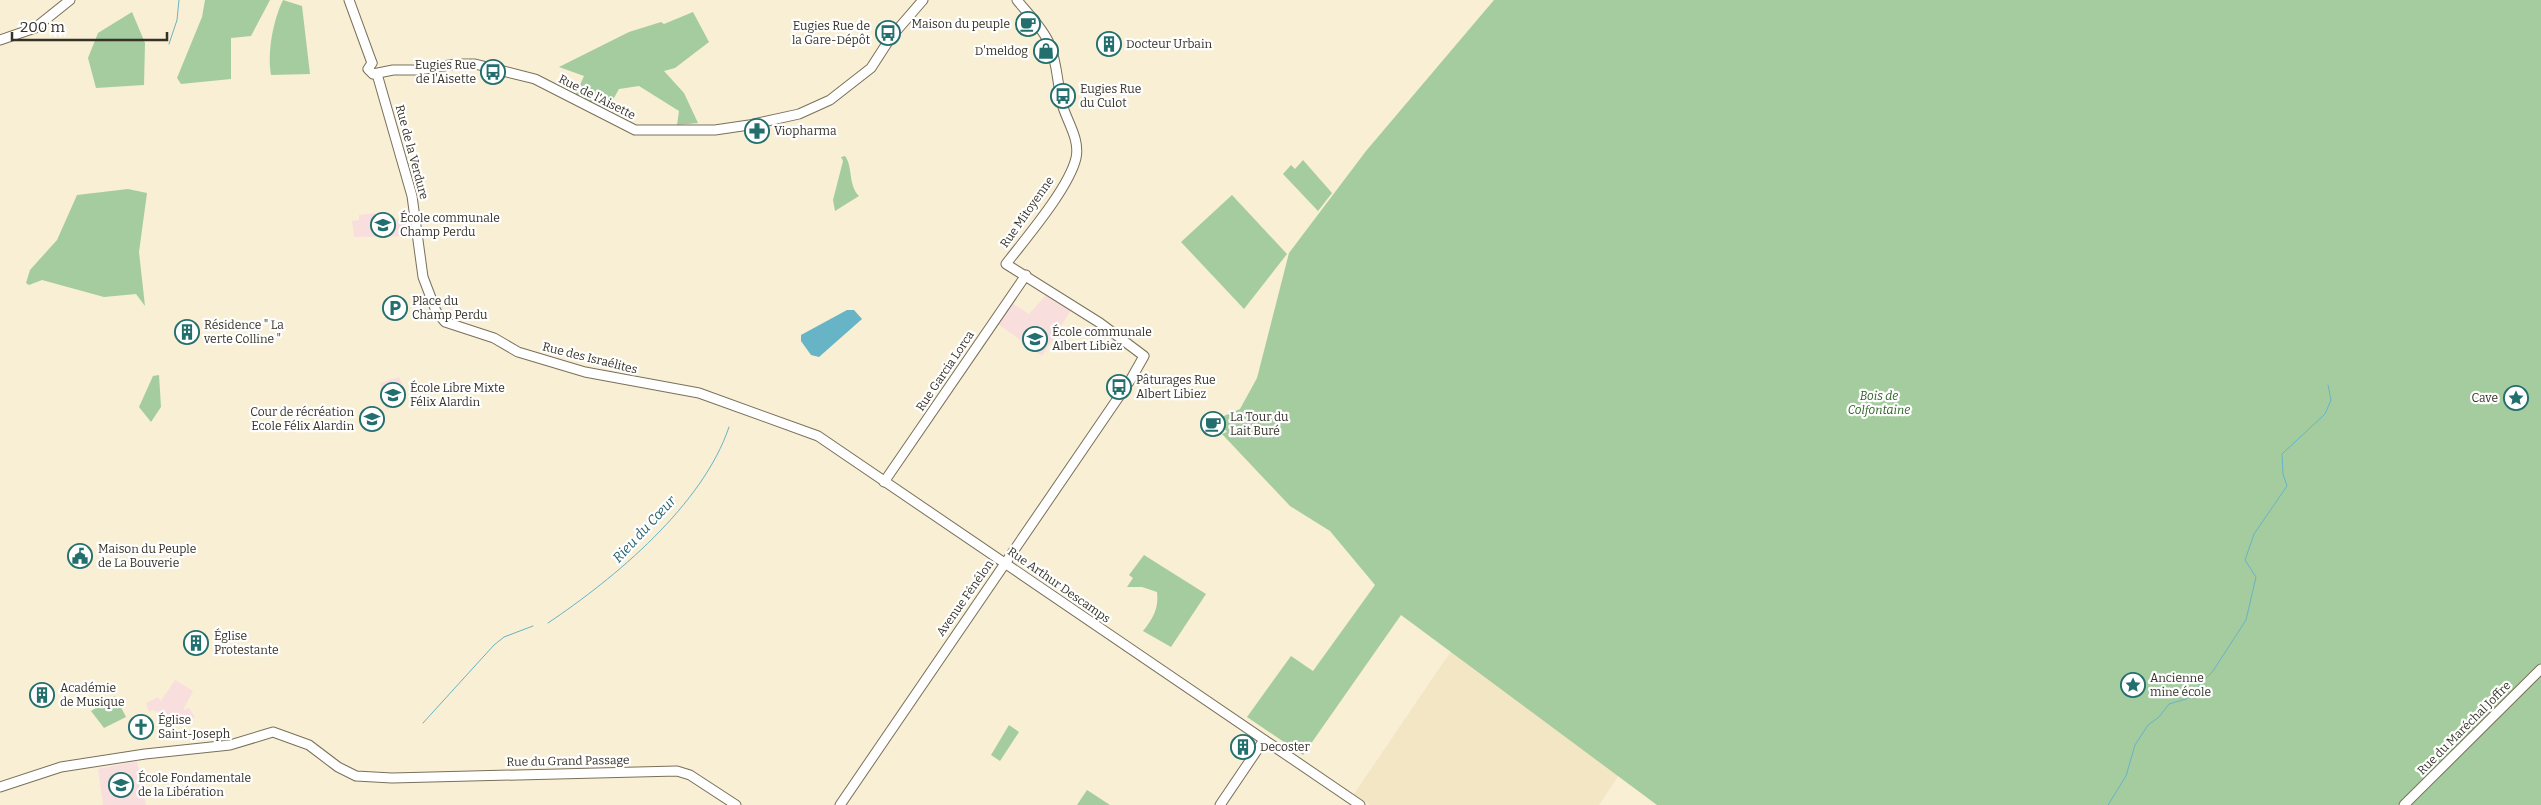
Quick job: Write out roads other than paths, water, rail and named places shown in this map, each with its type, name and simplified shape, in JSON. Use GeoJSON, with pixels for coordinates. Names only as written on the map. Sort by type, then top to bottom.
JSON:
{"type":"FeatureCollection","features":[{"type":"Feature","properties":{"kind":"street"},"geometry":{"type":"LineString","coordinates":[[0,40],[35,28],[70,0]]}},
{"type":"Feature","properties":{"kind":"street","name":"Rue de la Verdure"},"geometry":{"type":"LineString","coordinates":[[349,0],[377,68],[412,196],[423,277],[436,312],[445,322]]}},
{"type":"Feature","properties":{"kind":"street","name":"Rue de l'Aisette"},"geometry":{"type":"LineString","coordinates":[[377,68],[418,70],[467,64],[522,74],[638,131],[714,130],[799,114],[821,105],[844,92],[871,68],[891,37],[923,0]]}},
{"type":"Feature","properties":{"kind":"street","name":"Rue Mitoyenne"},"geometry":{"type":"LineString","coordinates":[[1017,0],[1049,44],[1067,118],[1077,146],[1074,164],[1050,205],[1006,264],[1026,275]]}},
{"type":"Feature","properties":{"kind":"street","name":"Avenue Fénélon"},"geometry":{"type":"LineString","coordinates":[[840,805],[1131,379],[1144,356],[1100,323],[1026,275]]}},
{"type":"Feature","properties":{"kind":"street","name":"Rue Garcia Lorca"},"geometry":{"type":"LineString","coordinates":[[884,482],[1026,275]]}},
{"type":"Feature","properties":{"kind":"street","name":"Rue des Israélites"},"geometry":{"type":"LineString","coordinates":[[445,322],[494,338],[518,352],[585,372],[699,393],[734,406]]}},
{"type":"Feature","properties":{"kind":"street","name":"Rue Arthur Descamps"},"geometry":{"type":"LineString","coordinates":[[734,406],[818,436],[1360,805]]}},
{"type":"Feature","properties":{"kind":"street","name":"Rue du Maréchal Joffre"},"geometry":{"type":"LineString","coordinates":[[2404,805],[2541,669]]}},
{"type":"Feature","properties":{"kind":"street","name":"Rue du Grand Passage"},"geometry":{"type":"LineString","coordinates":[[0,787],[61,768],[145,754],[230,745],[273,732],[310,745],[338,767],[356,776],[392,778],[677,772],[690,775],[736,805]]}},
{"type":"Feature","properties":{"kind":"street"},"geometry":{"type":"LineString","coordinates":[[1220,805],[1264,740]]}},
{"type":"Feature","properties":{"kind":"water"},"geometry":{"type":"Polygon","coordinates":[[[847,310],[854,310],[862,319],[819,357],[811,355],[801,341],[801,335],[847,310]]]}},
{"type":"Feature","properties":{"kind":"waterway"},"geometry":{"type":"LineString","coordinates":[[169,44],[177,20],[179,0]]}},
{"type":"Feature","properties":{"kind":"waterway"},"geometry":{"type":"LineString","coordinates":[[2108,805],[2126,776],[2135,745],[2148,725],[2159,717],[2169,704],[2186,699],[2213,671],[2246,620],[2256,577],[2245,560],[2254,534],[2287,486],[2283,474],[2282,454],[2325,414],[2331,400],[2328,385]]}},
{"type":"Feature","properties":{"kind":"waterway","name":"Rieu du Cœur"},"geometry":{"type":"LineString","coordinates":[[548,623],[601,584],[654,537],[699,484],[717,456],[729,427]]}},
{"type":"Feature","properties":{"kind":"waterway","name":"Rieu du Cœur"},"geometry":{"type":"LineString","coordinates":[[423,723],[494,645],[504,637],[533,626]]}},
{"type":"Feature","properties":{"kind":"place","name":"Maison du peuple"},"geometry":{"type":"Point","coordinates":[1028,24]}},
{"type":"Feature","properties":{"kind":"place","name":"Eugies Rue de la Gare-Dépôt"},"geometry":{"type":"Point","coordinates":[888,33]}},
{"type":"Feature","properties":{"kind":"place","name":"Docteur Urbain"},"geometry":{"type":"Point","coordinates":[1109,44]}},
{"type":"Feature","properties":{"kind":"place","name":"D'meldog"},"geometry":{"type":"Point","coordinates":[1046,51]}},
{"type":"Feature","properties":{"kind":"place","name":"Eugies Rue de l'Aisette"},"geometry":{"type":"Point","coordinates":[493,72]}},
{"type":"Feature","properties":{"kind":"place","name":"Eugies Rue du Culot"},"geometry":{"type":"Point","coordinates":[1063,96]}},
{"type":"Feature","properties":{"kind":"place","name":"Viopharma"},"geometry":{"type":"Point","coordinates":[757,131]}},
{"type":"Feature","properties":{"kind":"place","name":"École communale Champ Perdu"},"geometry":{"type":"Point","coordinates":[383,225]}},
{"type":"Feature","properties":{"kind":"place","name":"Place du Champ Perdu"},"geometry":{"type":"Point","coordinates":[395,308]}},
{"type":"Feature","properties":{"kind":"place","name":"Résidence \" La verte Colline \""},"geometry":{"type":"Point","coordinates":[187,332]}},
{"type":"Feature","properties":{"kind":"place","name":"École communale Albert Libiez"},"geometry":{"type":"Point","coordinates":[1035,339]}},
{"type":"Feature","properties":{"kind":"place","name":"Pâturages Rue Albert Libiez"},"geometry":{"type":"Point","coordinates":[1119,387]}},
{"type":"Feature","properties":{"kind":"place","name":"École Libre Mixte Félix Alardin"},"geometry":{"type":"Point","coordinates":[393,395]}},
{"type":"Feature","properties":{"kind":"place","name":"Cave"},"geometry":{"type":"Point","coordinates":[2516,398]}},
{"type":"Feature","properties":{"kind":"place","name":"Cour de récréation Ecole Félix Alardin"},"geometry":{"type":"Point","coordinates":[372,419]}},
{"type":"Feature","properties":{"kind":"place","name":"La Tour du Lait Buré"},"geometry":{"type":"Point","coordinates":[1213,424]}},
{"type":"Feature","properties":{"kind":"place","name":"Maison du Peuple de La Bouverie"},"geometry":{"type":"Point","coordinates":[80,556]}},
{"type":"Feature","properties":{"kind":"place","name":"Église Protestante"},"geometry":{"type":"Point","coordinates":[196,643]}},
{"type":"Feature","properties":{"kind":"place","name":"Ancienne mine école"},"geometry":{"type":"Point","coordinates":[2133,685]}},
{"type":"Feature","properties":{"kind":"place","name":"Académie de Musique"},"geometry":{"type":"Point","coordinates":[42,695]}},
{"type":"Feature","properties":{"kind":"place","name":"Église Saint-Joseph"},"geometry":{"type":"Point","coordinates":[141,727]}},
{"type":"Feature","properties":{"kind":"place","name":"Decoster"},"geometry":{"type":"Point","coordinates":[1243,747]}},
{"type":"Feature","properties":{"kind":"place","name":"École Fondamentale de la Libération"},"geometry":{"type":"Point","coordinates":[121,785]}},
{"type":"Feature","properties":{"kind":"park label","name":"Bois de Colfontaine"},"geometry":{"type":"Point","coordinates":[1879,403]}}]}
